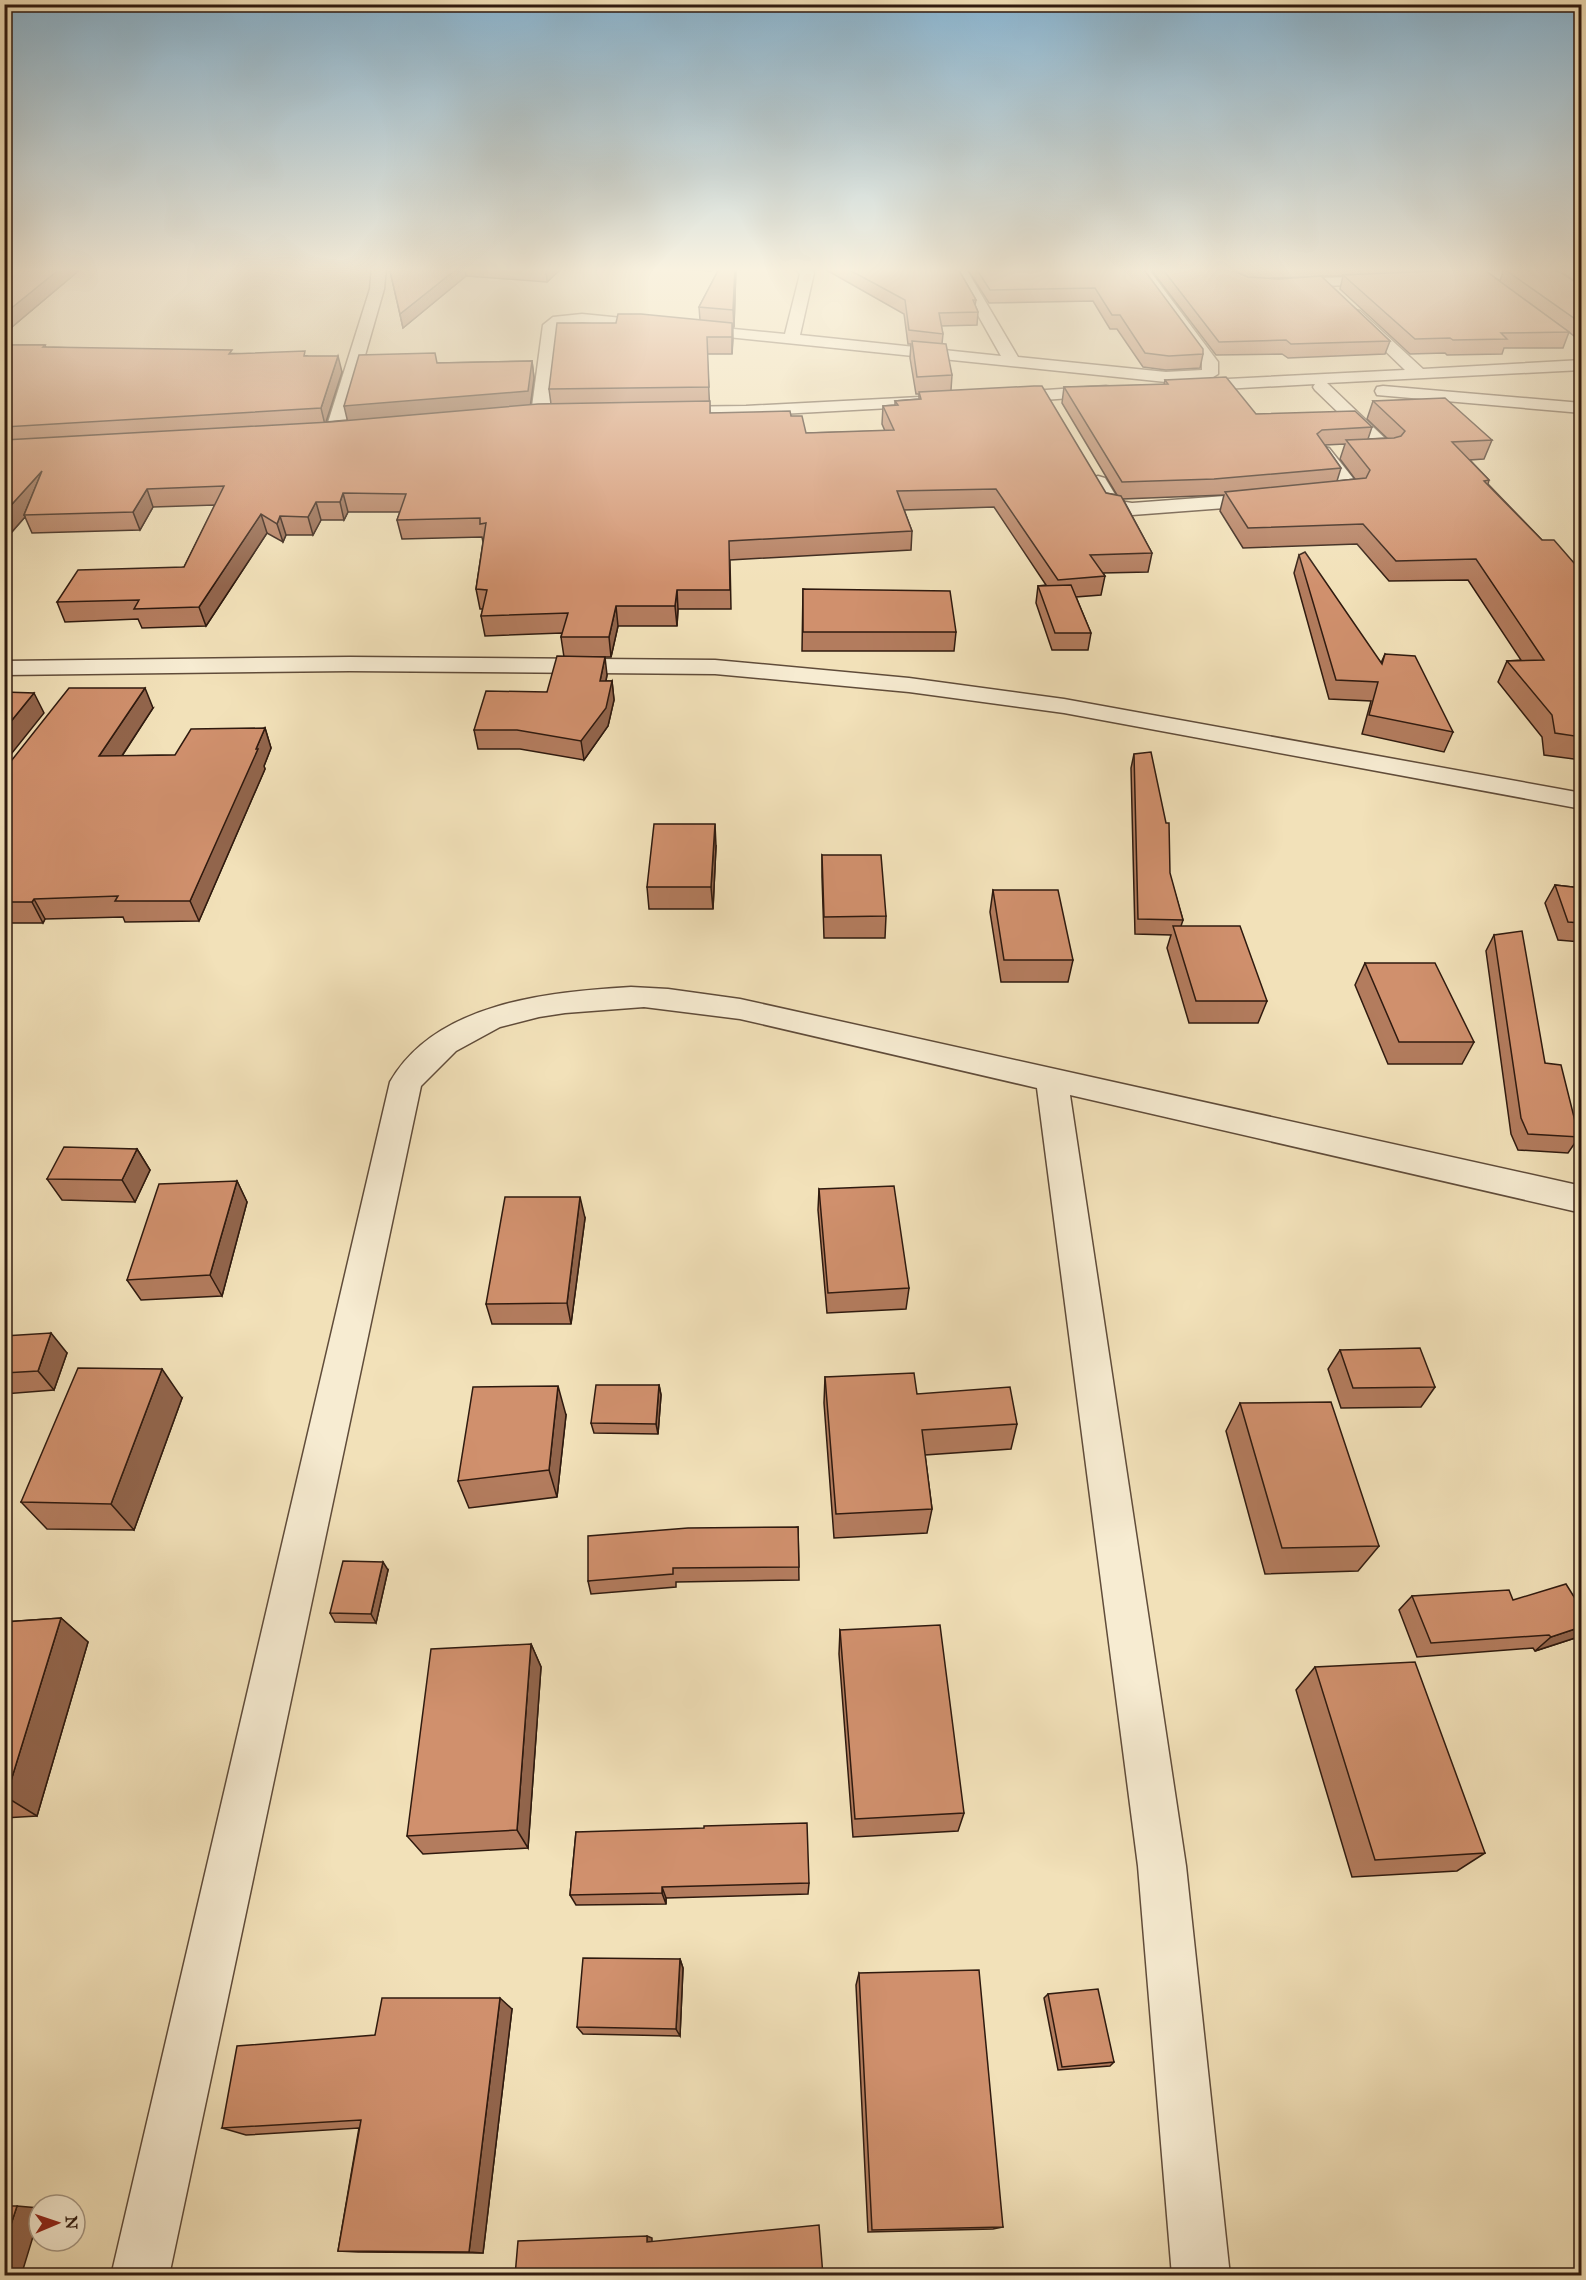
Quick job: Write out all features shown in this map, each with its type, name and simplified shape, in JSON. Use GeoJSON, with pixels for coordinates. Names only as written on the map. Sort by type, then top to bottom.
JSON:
{"type":"FeatureCollection","features":[{"type":"Feature","properties":{"kind":"street"},"geometry":{"type":"LineString","coordinates":[[348,373],[328,433],[356,430]]}},
{"type":"Feature","properties":{"kind":"street"},"geometry":{"type":"LineString","coordinates":[[540,415],[545,373]]}},
{"type":"Feature","properties":{"kind":"street"},"geometry":{"type":"LineString","coordinates":[[1131,373],[1166,377],[1210,373]]}},
{"type":"Feature","properties":{"kind":"street"},"geometry":{"type":"LineString","coordinates":[[989,398],[1394,373]]}},
{"type":"Feature","properties":{"kind":"street"},"geometry":{"type":"LineString","coordinates":[[1250,382],[1581,408]]}},
{"type":"Feature","properties":{"kind":"street"},"geometry":{"type":"LineString","coordinates":[[1305,495],[1353,491],[1323,452],[1387,450],[1321,387]]}},
{"type":"Feature","properties":{"kind":"street"},"geometry":{"type":"LineString","coordinates":[[1046,395],[1058,415]]}},
{"type":"Feature","properties":{"kind":"street"},"geometry":{"type":"LineString","coordinates":[[654,412],[746,411],[954,400]]}},
{"type":"Feature","properties":{"kind":"street"},"geometry":{"type":"LineString","coordinates":[[1088,466],[1112,506],[1122,508],[1151,510],[1282,497]]}},
{"type":"Feature","properties":{"kind":"street"},"geometry":{"type":"LineString","coordinates":[[4,668],[338,664],[715,667],[909,685],[1064,706],[1581,801]]}},
{"type":"Feature","properties":{"kind":"street"},"geometry":{"type":"LineString","coordinates":[[74,693],[94,667]]}},
{"type":"Feature","properties":{"kind":"street"},"geometry":{"type":"LineString","coordinates":[[140,2276],[406,1082],[424,1059],[452,1037],[493,1016],[550,1003],[644,997],[740,1009],[1581,1200]]}},
{"type":"Feature","properties":{"kind":"street"},"geometry":{"type":"LineString","coordinates":[[1052,1080],[1162,1866],[1202,2276]]}},
{"type":"Feature","properties":{"kind":"building"},"geometry":{"type":"Polygon","coordinates":[[[4,373],[332,373],[321,408],[4,427],[4,373]]]}},
{"type":"Feature","properties":{"kind":"building"},"geometry":{"type":"Polygon","coordinates":[[[354,373],[530,373],[528,391],[344,406],[354,373]]]}},
{"type":"Feature","properties":{"kind":"building"},"geometry":{"type":"Polygon","coordinates":[[[551,373],[708,373],[709,387],[549,389],[551,373]]]}},
{"type":"Feature","properties":{"kind":"building"},"geometry":{"type":"Polygon","coordinates":[[[916,373],[952,375],[917,377],[916,373]]]}},
{"type":"Feature","properties":{"kind":"building"},"geometry":{"type":"Polygon","coordinates":[[[1226,377],[1256,414],[1355,411],[1372,427],[1322,430],[1317,434],[1341,468],[1214,479],[1122,482],[1064,387],[1168,384],[1165,380],[1226,377]]]}},
{"type":"Feature","properties":{"kind":"building"},"geometry":{"type":"Polygon","coordinates":[[[1042,386],[1106,493],[1121,496],[1152,553],[1090,555],[1105,576],[1058,580],[996,489],[897,491],[912,531],[729,541],[730,590],[677,590],[675,606],[616,606],[609,637],[561,637],[568,613],[481,616],[487,590],[476,589],[486,523],[480,524],[480,518],[397,520],[406,494],[343,493],[340,502],[316,502],[308,517],[280,516],[277,524],[261,514],[199,607],[134,609],[139,600],[57,602],[78,570],[184,567],[224,486],[147,489],[133,512],[24,515],[42,471],[4,513],[4,440],[330,422],[538,404],[710,401],[710,413],[790,411],[791,416],[802,416],[806,433],[894,430],[883,406],[898,405],[895,401],[921,399],[919,392],[1042,386]]]}},
{"type":"Feature","properties":{"kind":"building"},"geometry":{"type":"Polygon","coordinates":[[[1445,398],[1492,440],[1452,442],[1489,480],[1484,481],[1542,540],[1554,540],[1581,571],[1581,737],[1555,733],[1552,715],[1507,661],[1544,660],[1476,559],[1396,561],[1363,524],[1248,528],[1225,492],[1366,478],[1370,470],[1346,440],[1394,438],[1401,436],[1405,431],[1373,401],[1445,398]]]}},
{"type":"Feature","properties":{"kind":"building"},"geometry":{"type":"Polygon","coordinates":[[[1305,552],[1382,664],[1385,654],[1415,656],[1453,732],[1369,715],[1378,682],[1336,680],[1299,555],[1305,552]]]}},
{"type":"Feature","properties":{"kind":"building"},"geometry":{"type":"Polygon","coordinates":[[[1071,585],[1091,633],[1055,633],[1038,586],[1071,585]]]}},
{"type":"Feature","properties":{"kind":"building"},"geometry":{"type":"Polygon","coordinates":[[[803,589],[950,591],[956,632],[803,632],[803,589]]]}},
{"type":"Feature","properties":{"kind":"building"},"geometry":{"type":"Polygon","coordinates":[[[557,656],[605,657],[600,681],[612,681],[606,708],[581,741],[517,730],[474,730],[486,691],[547,692],[557,656]]]}},
{"type":"Feature","properties":{"kind":"building"},"geometry":{"type":"Polygon","coordinates":[[[69,688],[145,688],[99,756],[175,755],[191,729],[265,728],[256,749],[258,749],[190,901],[115,901],[118,896],[4,902],[4,770],[69,688]]]}},
{"type":"Feature","properties":{"kind":"building"},"geometry":{"type":"Polygon","coordinates":[[[4,692],[34,693],[4,730],[4,692]]]}},
{"type":"Feature","properties":{"kind":"building"},"geometry":{"type":"Polygon","coordinates":[[[1151,752],[1166,823],[1169,823],[1170,873],[1183,920],[1138,919],[1134,754],[1151,752]]]}},
{"type":"Feature","properties":{"kind":"building"},"geometry":{"type":"Polygon","coordinates":[[[654,824],[715,824],[711,887],[647,887],[654,824]]]}},
{"type":"Feature","properties":{"kind":"building"},"geometry":{"type":"Polygon","coordinates":[[[822,855],[881,855],[886,916],[824,917],[822,855]]]}},
{"type":"Feature","properties":{"kind":"building"},"geometry":{"type":"Polygon","coordinates":[[[1555,885],[1581,888],[1581,923],[1568,922],[1555,885]]]}},
{"type":"Feature","properties":{"kind":"building"},"geometry":{"type":"Polygon","coordinates":[[[993,890],[1058,890],[1073,960],[1004,960],[993,890]]]}},
{"type":"Feature","properties":{"kind":"building"},"geometry":{"type":"Polygon","coordinates":[[[1173,926],[1240,926],[1267,1001],[1196,1001],[1173,926]]]}},
{"type":"Feature","properties":{"kind":"building"},"geometry":{"type":"Polygon","coordinates":[[[1522,931],[1545,1063],[1561,1065],[1579,1137],[1528,1134],[1521,1118],[1494,935],[1522,931]]]}},
{"type":"Feature","properties":{"kind":"building"},"geometry":{"type":"Polygon","coordinates":[[[1365,963],[1435,963],[1474,1042],[1399,1042],[1365,963]]]}},
{"type":"Feature","properties":{"kind":"building"},"geometry":{"type":"Polygon","coordinates":[[[64,1147],[137,1149],[122,1180],[47,1179],[64,1147]]]}},
{"type":"Feature","properties":{"kind":"building"},"geometry":{"type":"Polygon","coordinates":[[[237,1181],[210,1275],[127,1280],[159,1184],[237,1181]]]}},
{"type":"Feature","properties":{"kind":"building"},"geometry":{"type":"Polygon","coordinates":[[[894,1186],[909,1288],[828,1293],[819,1189],[894,1186]]]}},
{"type":"Feature","properties":{"kind":"building"},"geometry":{"type":"Polygon","coordinates":[[[505,1197],[580,1197],[567,1303],[486,1304],[505,1197]]]}},
{"type":"Feature","properties":{"kind":"building"},"geometry":{"type":"Polygon","coordinates":[[[51,1333],[38,1371],[4,1373],[4,1336],[51,1333]]]}},
{"type":"Feature","properties":{"kind":"building"},"geometry":{"type":"Polygon","coordinates":[[[1420,1348],[1435,1387],[1353,1388],[1340,1350],[1420,1348]]]}},
{"type":"Feature","properties":{"kind":"building"},"geometry":{"type":"Polygon","coordinates":[[[78,1368],[162,1369],[111,1504],[21,1502],[78,1368]]]}},
{"type":"Feature","properties":{"kind":"building"},"geometry":{"type":"Polygon","coordinates":[[[914,1373],[917,1394],[1010,1387],[1017,1424],[922,1430],[932,1509],[836,1514],[825,1377],[914,1373]]]}},
{"type":"Feature","properties":{"kind":"building"},"geometry":{"type":"Polygon","coordinates":[[[596,1385],[659,1385],[656,1424],[591,1423],[596,1385]]]}},
{"type":"Feature","properties":{"kind":"building"},"geometry":{"type":"Polygon","coordinates":[[[558,1386],[549,1470],[458,1481],[473,1387],[558,1386]]]}},
{"type":"Feature","properties":{"kind":"building"},"geometry":{"type":"Polygon","coordinates":[[[1331,1402],[1379,1546],[1282,1548],[1240,1403],[1331,1402]]]}},
{"type":"Feature","properties":{"kind":"building"},"geometry":{"type":"Polygon","coordinates":[[[798,1527],[799,1567],[673,1568],[673,1574],[588,1581],[588,1536],[688,1528],[798,1527]]]}},
{"type":"Feature","properties":{"kind":"building"},"geometry":{"type":"Polygon","coordinates":[[[343,1561],[383,1562],[371,1614],[330,1613],[343,1561]]]}},
{"type":"Feature","properties":{"kind":"building"},"geometry":{"type":"Polygon","coordinates":[[[1566,1584],[1581,1608],[1581,1627],[1551,1637],[1549,1635],[1431,1643],[1412,1596],[1509,1590],[1513,1600],[1566,1584]]]}},
{"type":"Feature","properties":{"kind":"building"},"geometry":{"type":"Polygon","coordinates":[[[61,1618],[6,1797],[4,1797],[4,1622],[61,1618]]]}},
{"type":"Feature","properties":{"kind":"building"},"geometry":{"type":"Polygon","coordinates":[[[940,1625],[964,1813],[855,1819],[840,1630],[940,1625]]]}},
{"type":"Feature","properties":{"kind":"building"},"geometry":{"type":"Polygon","coordinates":[[[531,1644],[517,1830],[407,1836],[431,1649],[531,1644]]]}},
{"type":"Feature","properties":{"kind":"building"},"geometry":{"type":"Polygon","coordinates":[[[1415,1662],[1485,1853],[1375,1860],[1315,1667],[1415,1662]]]}},
{"type":"Feature","properties":{"kind":"building"},"geometry":{"type":"Polygon","coordinates":[[[807,1823],[809,1883],[662,1887],[662,1893],[570,1895],[576,1832],[807,1823]]]}},
{"type":"Feature","properties":{"kind":"building"},"geometry":{"type":"Polygon","coordinates":[[[583,1958],[680,1959],[676,2029],[577,2027],[583,1958]]]}},
{"type":"Feature","properties":{"kind":"building"},"geometry":{"type":"Polygon","coordinates":[[[979,1970],[1003,2227],[872,2230],[859,1973],[979,1970]]]}},
{"type":"Feature","properties":{"kind":"building"},"geometry":{"type":"Polygon","coordinates":[[[1098,1989],[1114,2062],[1062,2067],[1048,1994],[1098,1989]]]}},
{"type":"Feature","properties":{"kind":"building"},"geometry":{"type":"Polygon","coordinates":[[[382,1998],[500,1998],[469,2252],[338,2251],[361,2120],[222,2128],[237,2046],[375,2035],[382,1998]]]}},
{"type":"Feature","properties":{"kind":"building"},"geometry":{"type":"Polygon","coordinates":[[[4,2206],[17,2206],[4,2246],[4,2206]]]}},
{"type":"Feature","properties":{"kind":"building"},"geometry":{"type":"Polygon","coordinates":[[[819,2225],[823,2276],[515,2276],[518,2241],[647,2236],[647,2242],[819,2225]]]}}]}
